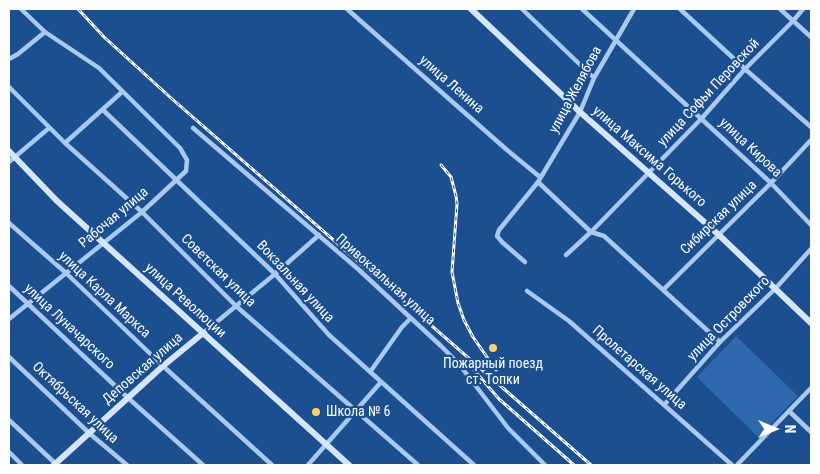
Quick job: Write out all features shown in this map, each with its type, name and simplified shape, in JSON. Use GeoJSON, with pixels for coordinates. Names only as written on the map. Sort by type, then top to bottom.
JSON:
{"type":"FeatureCollection","features":[{"type":"Feature","properties":{"kind":"street"},"geometry":{"type":"LineString","coordinates":[[21,9],[45,32],[99,68],[122,92],[65,143]]}},
{"type":"Feature","properties":{"kind":"street","name":"улица Ленина"},"geometry":{"type":"LineString","coordinates":[[346,9],[539,179],[591,232],[604,236],[720,342]]}},
{"type":"Feature","properties":{"kind":"street","name":"улица Максима Горького"},"geometry":{"type":"LineString","coordinates":[[471,9],[580,112],[719,235],[811,323]]}},
{"type":"Feature","properties":{"kind":"street"},"geometry":{"type":"LineString","coordinates":[[522,9],[594,78]]}},
{"type":"Feature","properties":{"kind":"street","name":"улица Кирова"},"geometry":{"type":"LineString","coordinates":[[582,9],[771,183],[811,225]]}},
{"type":"Feature","properties":{"kind":"street","name":"улица Желябова"},"geometry":{"type":"LineString","coordinates":[[525,262],[502,242],[497,236],[498,230],[539,179],[580,112],[594,78],[634,9]]}},
{"type":"Feature","properties":{"kind":"street"},"geometry":{"type":"LineString","coordinates":[[680,9],[811,127]]}},
{"type":"Feature","properties":{"kind":"street"},"geometry":{"type":"LineString","coordinates":[[780,9],[811,37]]}},
{"type":"Feature","properties":{"kind":"street","name":"улица Софьи Перовской"},"geometry":{"type":"LineString","coordinates":[[566,255],[591,232],[702,118],[745,69],[804,9]]}},
{"type":"Feature","properties":{"kind":"street"},"geometry":{"type":"LineString","coordinates":[[9,59],[45,32]]}},
{"type":"Feature","properties":{"kind":"street","name":"Советская улица"},"geometry":{"type":"LineString","coordinates":[[9,87],[49,128],[142,212],[236,306],[418,465]]}},
{"type":"Feature","properties":{"kind":"street","name":"Рабочая улица"},"geometry":{"type":"LineString","coordinates":[[9,319],[142,212],[186,171],[187,160],[180,148],[122,92]]}},
{"type":"Feature","properties":{"kind":"street","name":"Вокзальная улица"},"geometry":{"type":"LineString","coordinates":[[103,110],[178,179],[276,274],[329,334],[474,465]]}},
{"type":"Feature","properties":{"kind":"street"},"geometry":{"type":"LineString","coordinates":[[9,162],[49,128]]}},
{"type":"Feature","properties":{"kind":"street","name":"Привокзальная улица"},"geometry":{"type":"LineString","coordinates":[[194,128],[318,235],[460,364],[508,428],[545,465]]}},
{"type":"Feature","properties":{"kind":"street","name":"Сибирская улица"},"geometry":{"type":"LineString","coordinates":[[663,290],[771,183],[811,140]]}},
{"type":"Feature","properties":{"kind":"street","name":"улица Революции"},"geometry":{"type":"LineString","coordinates":[[9,151],[57,201],[349,465]]}},
{"type":"Feature","properties":{"kind":"street","name":"улица Карла Маркса"},"geometry":{"type":"LineString","coordinates":[[9,223],[66,273],[162,366],[272,465]]}},
{"type":"Feature","properties":{"kind":"street","name":"Деповская улица"},"geometry":{"type":"LineString","coordinates":[[55,465],[162,366],[276,274],[318,235]]}},
{"type":"Feature","properties":{"kind":"street","name":"улица Островского"},"geometry":{"type":"LineString","coordinates":[[664,405],[720,342],[775,289],[811,250]]}},
{"type":"Feature","properties":{"kind":"street","name":"улица Луначарского"},"geometry":{"type":"LineString","coordinates":[[9,286],[127,397],[203,465]]}},
{"type":"Feature","properties":{"kind":"street","name":"Пролетарская улица"},"geometry":{"type":"LineString","coordinates":[[527,291],[568,321],[732,465]]}},
{"type":"Feature","properties":{"kind":"street"},"geometry":{"type":"LineString","coordinates":[[370,372],[402,327],[411,318]]}},
{"type":"Feature","properties":{"kind":"street","name":"Октябрьская улица"},"geometry":{"type":"LineString","coordinates":[[9,357],[89,433],[127,465]]}},
{"type":"Feature","properties":{"kind":"street"},"geometry":{"type":"LineString","coordinates":[[308,465],[381,382]]}},
{"type":"Feature","properties":{"kind":"street"},"geometry":{"type":"LineString","coordinates":[[737,465],[811,388]]}},
{"type":"Feature","properties":{"kind":"street"},"geometry":{"type":"LineString","coordinates":[[788,411],[811,432]]}},
{"type":"Feature","properties":{"kind":"street"},"geometry":{"type":"LineString","coordinates":[[9,420],[55,465]]}},
{"type":"Feature","properties":{"kind":"street"},"geometry":{"type":"LineString","coordinates":[[9,452],[22,465]]}},
{"type":"Feature","properties":{"kind":"shaded area"},"geometry":{"type":"Polygon","coordinates":[[[736,336],[798,396],[758,437],[697,377],[736,336]]]}},
{"type":"Feature","properties":{"kind":"railway"},"geometry":{"type":"LineString","coordinates":[[78,9],[104,37],[171,98],[591,465]]}},
{"type":"Feature","properties":{"kind":"railway"},"geometry":{"type":"LineString","coordinates":[[441,165],[451,177],[457,204],[452,272],[458,303],[473,337],[496,370]]}},
{"type":"Feature","properties":{"kind":"railway"},"geometry":{"type":"LineString","coordinates":[[474,370],[499,399],[574,465]]}},
{"type":"Feature","properties":{"kind":"place","name":"Пожарный поезд ст. Топки"},"geometry":{"type":"Point","coordinates":[493,348]}},
{"type":"Feature","properties":{"kind":"place","name":"Школа № 6"},"geometry":{"type":"Point","coordinates":[316,412]}}]}
